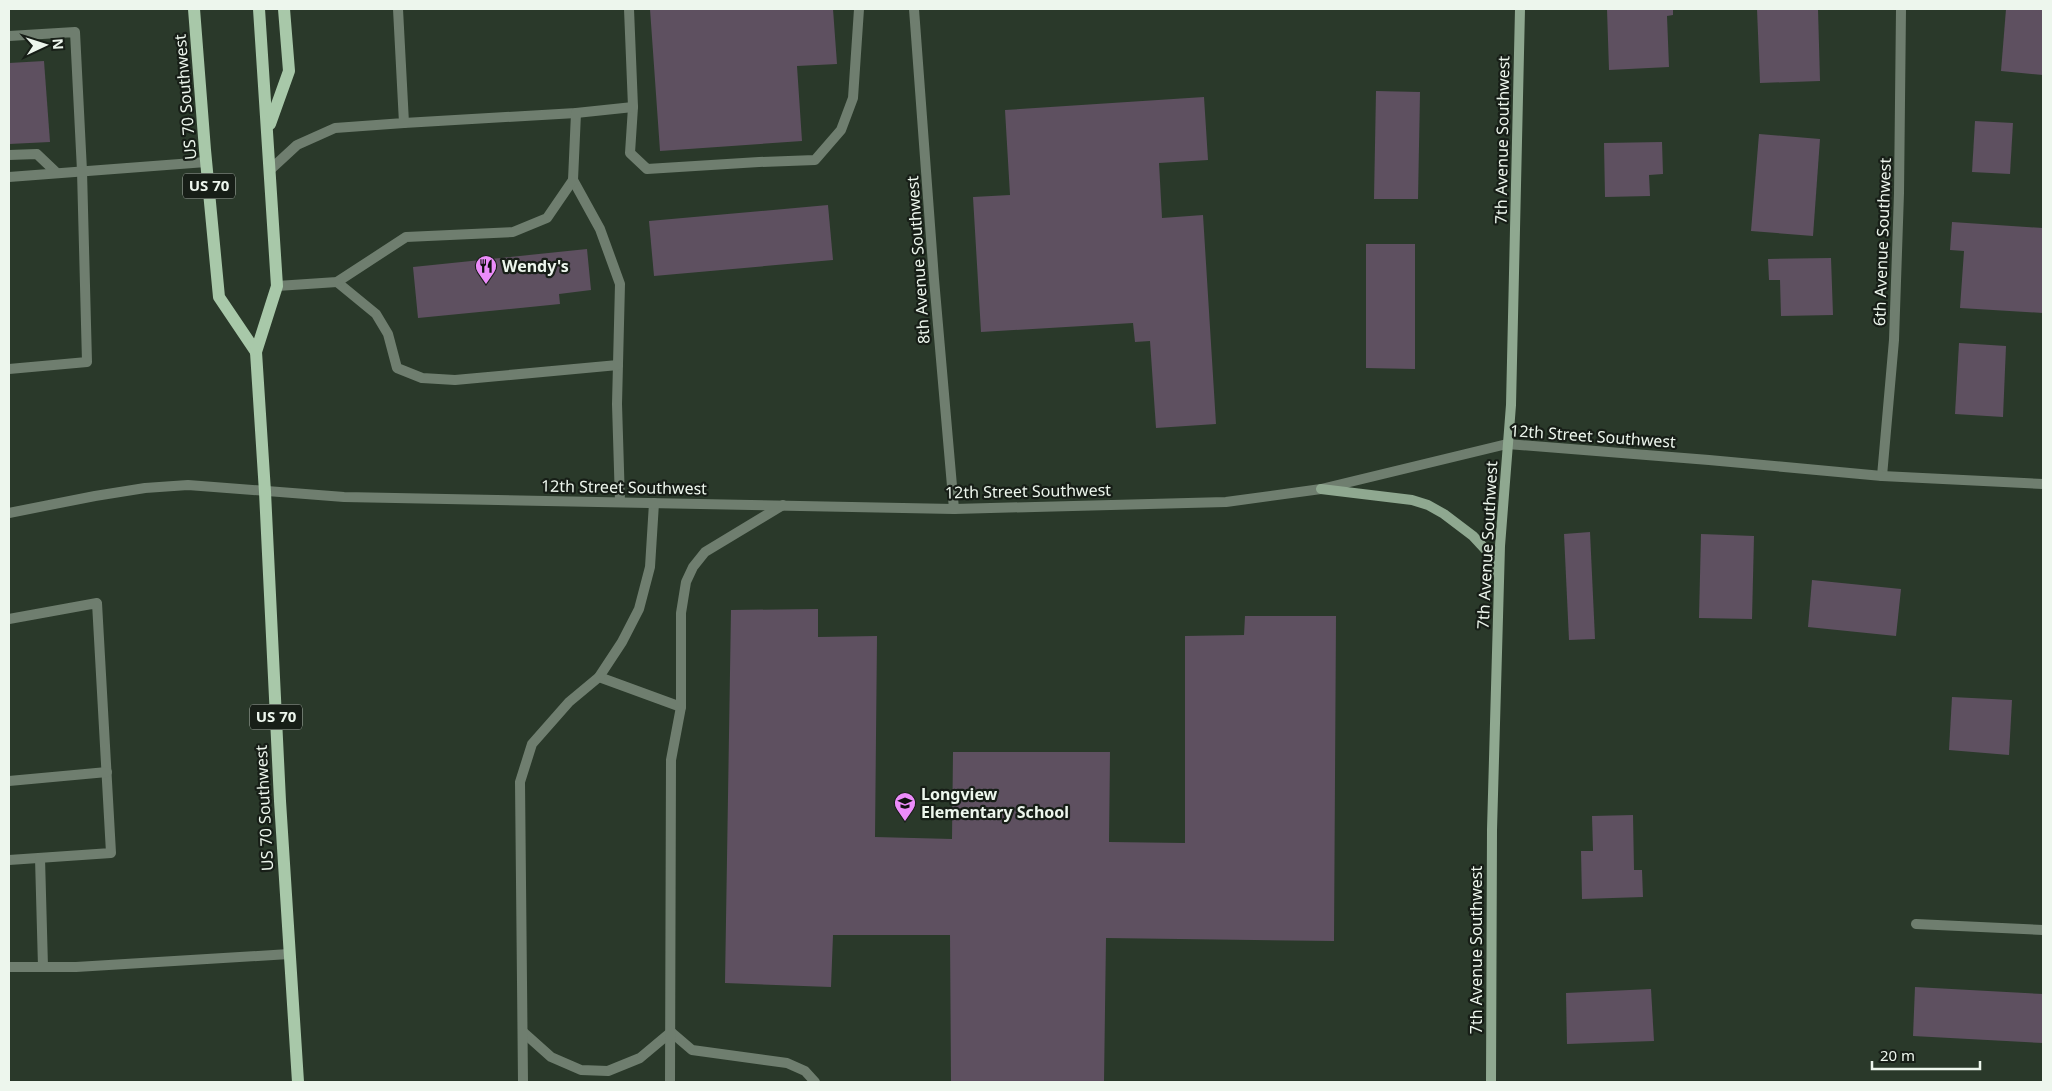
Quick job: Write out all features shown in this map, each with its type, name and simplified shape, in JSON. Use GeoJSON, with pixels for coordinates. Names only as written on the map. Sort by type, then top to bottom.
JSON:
{"type":"FeatureCollection","features":[{"type":"Feature","properties":{"kind":"main road","name":"US 70 Southwest"},"geometry":{"type":"LineString","coordinates":[[194,9],[219,297],[256,352]]}},
{"type":"Feature","properties":{"kind":"main road","name":"US 70 Southwest"},"geometry":{"type":"LineString","coordinates":[[259,9],[271,169],[277,286],[256,352],[289,954],[298,1082]]}},
{"type":"Feature","properties":{"kind":"main road"},"geometry":{"type":"LineString","coordinates":[[268,128],[288,71],[284,9]]}},
{"type":"Feature","properties":{"kind":"street"},"geometry":{"type":"LineString","coordinates":[[398,9],[404,123]]}},
{"type":"Feature","properties":{"kind":"street"},"geometry":{"type":"LineString","coordinates":[[629,9],[633,106],[630,153],[647,169],[815,160],[841,130],[853,98],[859,9]]}},
{"type":"Feature","properties":{"kind":"street","name":"8th Avenue Southwest"},"geometry":{"type":"LineString","coordinates":[[914,9],[934,280],[954,509]]}},
{"type":"Feature","properties":{"kind":"street","name":"7th Avenue Southwest"},"geometry":{"type":"LineString","coordinates":[[1491,1082],[1492,830],[1499,576],[1511,405],[1520,9]]}},
{"type":"Feature","properties":{"kind":"street","name":"6th Avenue Southwest"},"geometry":{"type":"LineString","coordinates":[[1882,476],[1894,340],[1902,9]]}},
{"type":"Feature","properties":{"kind":"street"},"geometry":{"type":"LineString","coordinates":[[9,36],[75,32],[82,171],[86,362],[9,370]]}},
{"type":"Feature","properties":{"kind":"street"},"geometry":{"type":"LineString","coordinates":[[271,169],[297,145],[335,128],[576,113],[633,106]]}},
{"type":"Feature","properties":{"kind":"street"},"geometry":{"type":"LineString","coordinates":[[576,113],[573,180],[600,229],[620,284],[617,404],[620,502]]}},
{"type":"Feature","properties":{"kind":"street"},"geometry":{"type":"LineString","coordinates":[[9,155],[37,154],[57,173]]}},
{"type":"Feature","properties":{"kind":"street"},"geometry":{"type":"LineString","coordinates":[[9,177],[206,162]]}},
{"type":"Feature","properties":{"kind":"street"},"geometry":{"type":"LineString","coordinates":[[277,286],[337,282],[406,237],[513,232],[547,218],[573,180]]}},
{"type":"Feature","properties":{"kind":"street"},"geometry":{"type":"LineString","coordinates":[[337,282],[376,314],[388,334],[396,368],[422,378],[455,380],[618,365]]}},
{"type":"Feature","properties":{"kind":"street","name":"12th Street Southwest"},"geometry":{"type":"LineString","coordinates":[[9,513],[145,488],[197,486],[225,486],[265,492],[344,497],[954,509],[1226,502],[1321,489],[1507,444],[1882,476],[2043,484]]}},
{"type":"Feature","properties":{"kind":"street"},"geometry":{"type":"LineString","coordinates":[[1321,489],[1412,500],[1428,505],[1444,514],[1473,536],[1486,550],[1499,576]]}},
{"type":"Feature","properties":{"kind":"street"},"geometry":{"type":"LineString","coordinates":[[524,1082],[520,782],[532,744],[569,702],[599,677],[622,642],[639,609],[650,567],[654,503]]}},
{"type":"Feature","properties":{"kind":"street"},"geometry":{"type":"LineString","coordinates":[[670,1082],[671,760],[681,707],[681,613],[686,582],[693,567],[705,552],[783,505]]}},
{"type":"Feature","properties":{"kind":"street"},"geometry":{"type":"LineString","coordinates":[[9,619],[97,603],[111,853],[9,860]]}},
{"type":"Feature","properties":{"kind":"street"},"geometry":{"type":"LineString","coordinates":[[599,677],[681,707]]}},
{"type":"Feature","properties":{"kind":"street"},"geometry":{"type":"LineString","coordinates":[[9,781],[107,772]]}},
{"type":"Feature","properties":{"kind":"street"},"geometry":{"type":"LineString","coordinates":[[40,858],[43,967]]}},
{"type":"Feature","properties":{"kind":"street"},"geometry":{"type":"LineString","coordinates":[[1916,924],[2043,930]]}},
{"type":"Feature","properties":{"kind":"street"},"geometry":{"type":"LineString","coordinates":[[9,967],[76,967],[289,954]]}},
{"type":"Feature","properties":{"kind":"street"},"geometry":{"type":"LineString","coordinates":[[523,1032],[550,1057],[581,1070],[608,1071],[640,1058],[671,1032]]}},
{"type":"Feature","properties":{"kind":"street"},"geometry":{"type":"LineString","coordinates":[[671,1032],[692,1050],[787,1063],[805,1071],[815,1082]]}},
{"type":"Feature","properties":{"kind":"building"},"geometry":{"type":"Polygon","coordinates":[[[650,9],[833,9],[837,64],[797,66],[802,141],[660,151],[650,9]]]}},
{"type":"Feature","properties":{"kind":"building"},"geometry":{"type":"Polygon","coordinates":[[[1607,9],[1673,9],[1673,15],[1667,16],[1669,67],[1609,70],[1607,9]]]}},
{"type":"Feature","properties":{"kind":"building"},"geometry":{"type":"Polygon","coordinates":[[[1757,9],[1818,9],[1820,81],[1760,83],[1757,9]]]}},
{"type":"Feature","properties":{"kind":"building"},"geometry":{"type":"Polygon","coordinates":[[[2006,9],[2043,9],[2043,75],[2001,71],[2006,9]]]}},
{"type":"Feature","properties":{"kind":"building"},"geometry":{"type":"Polygon","coordinates":[[[44,61],[50,142],[9,144],[9,63],[44,61]]]}},
{"type":"Feature","properties":{"kind":"building"},"geometry":{"type":"Polygon","coordinates":[[[1376,91],[1420,92],[1418,199],[1374,199],[1376,91]]]}},
{"type":"Feature","properties":{"kind":"building"},"geometry":{"type":"Polygon","coordinates":[[[1204,97],[1208,160],[1159,163],[1162,218],[1203,215],[1216,424],[1156,428],[1150,341],[1135,342],[1133,323],[981,332],[973,197],[1010,195],[1005,110],[1204,97]]]}},
{"type":"Feature","properties":{"kind":"building"},"geometry":{"type":"Polygon","coordinates":[[[1975,121],[2013,123],[2010,174],[1972,172],[1975,121]]]}},
{"type":"Feature","properties":{"kind":"building"},"geometry":{"type":"Polygon","coordinates":[[[1759,134],[1820,139],[1813,236],[1751,231],[1759,134]]]}},
{"type":"Feature","properties":{"kind":"building"},"geometry":{"type":"Polygon","coordinates":[[[1662,142],[1663,174],[1649,175],[1650,196],[1605,197],[1604,143],[1662,142]]]}},
{"type":"Feature","properties":{"kind":"building"},"geometry":{"type":"Polygon","coordinates":[[[828,205],[833,260],[654,276],[649,221],[828,205]]]}},
{"type":"Feature","properties":{"kind":"building"},"geometry":{"type":"Polygon","coordinates":[[[1952,222],[2043,228],[2043,313],[1960,308],[1964,251],[1950,250],[1952,222]]]}},
{"type":"Feature","properties":{"kind":"building"},"geometry":{"type":"Polygon","coordinates":[[[1366,244],[1415,244],[1415,369],[1366,368],[1366,244]]]}},
{"type":"Feature","properties":{"kind":"building"},"geometry":{"type":"Polygon","coordinates":[[[587,249],[591,290],[559,294],[560,304],[418,318],[413,267],[587,249]]]}},
{"type":"Feature","properties":{"kind":"building"},"geometry":{"type":"Polygon","coordinates":[[[1831,258],[1833,315],[1781,316],[1780,280],[1769,280],[1768,259],[1831,258]]]}},
{"type":"Feature","properties":{"kind":"building"},"geometry":{"type":"Polygon","coordinates":[[[1959,343],[2006,346],[2003,417],[1955,414],[1959,343]]]}},
{"type":"Feature","properties":{"kind":"building"},"geometry":{"type":"Polygon","coordinates":[[[1590,532],[1595,639],[1569,640],[1564,534],[1590,532]]]}},
{"type":"Feature","properties":{"kind":"building"},"geometry":{"type":"Polygon","coordinates":[[[1701,534],[1754,536],[1752,619],[1699,618],[1701,534]]]}},
{"type":"Feature","properties":{"kind":"building"},"geometry":{"type":"Polygon","coordinates":[[[1812,580],[1901,589],[1896,636],[1808,627],[1812,580]]]}},
{"type":"Feature","properties":{"kind":"building"},"geometry":{"type":"Polygon","coordinates":[[[818,609],[818,637],[877,636],[875,837],[952,839],[953,752],[1110,752],[1109,842],[1185,843],[1185,636],[1244,635],[1245,616],[1336,616],[1334,941],[1106,938],[1104,1082],[951,1082],[950,935],[833,935],[831,987],[725,983],[731,610],[818,609]]]}},
{"type":"Feature","properties":{"kind":"building"},"geometry":{"type":"Polygon","coordinates":[[[1952,697],[2012,700],[2009,755],[1949,750],[1952,697]]]}},
{"type":"Feature","properties":{"kind":"building"},"geometry":{"type":"Polygon","coordinates":[[[1633,815],[1634,870],[1642,870],[1643,897],[1582,899],[1581,851],[1593,851],[1592,816],[1633,815]]]}},
{"type":"Feature","properties":{"kind":"building"},"geometry":{"type":"Polygon","coordinates":[[[1915,987],[2043,994],[2043,1043],[1913,1036],[1915,987]]]}},
{"type":"Feature","properties":{"kind":"building"},"geometry":{"type":"Polygon","coordinates":[[[1651,989],[1654,1041],[1567,1044],[1566,993],[1651,989]]]}},
{"type":"Feature","properties":{"kind":"place","name":"Wendy's"},"geometry":{"type":"Point","coordinates":[486,285]}},
{"type":"Feature","properties":{"kind":"place","name":"Longview Elementary School"},"geometry":{"type":"Point","coordinates":[905,822]}}]}
